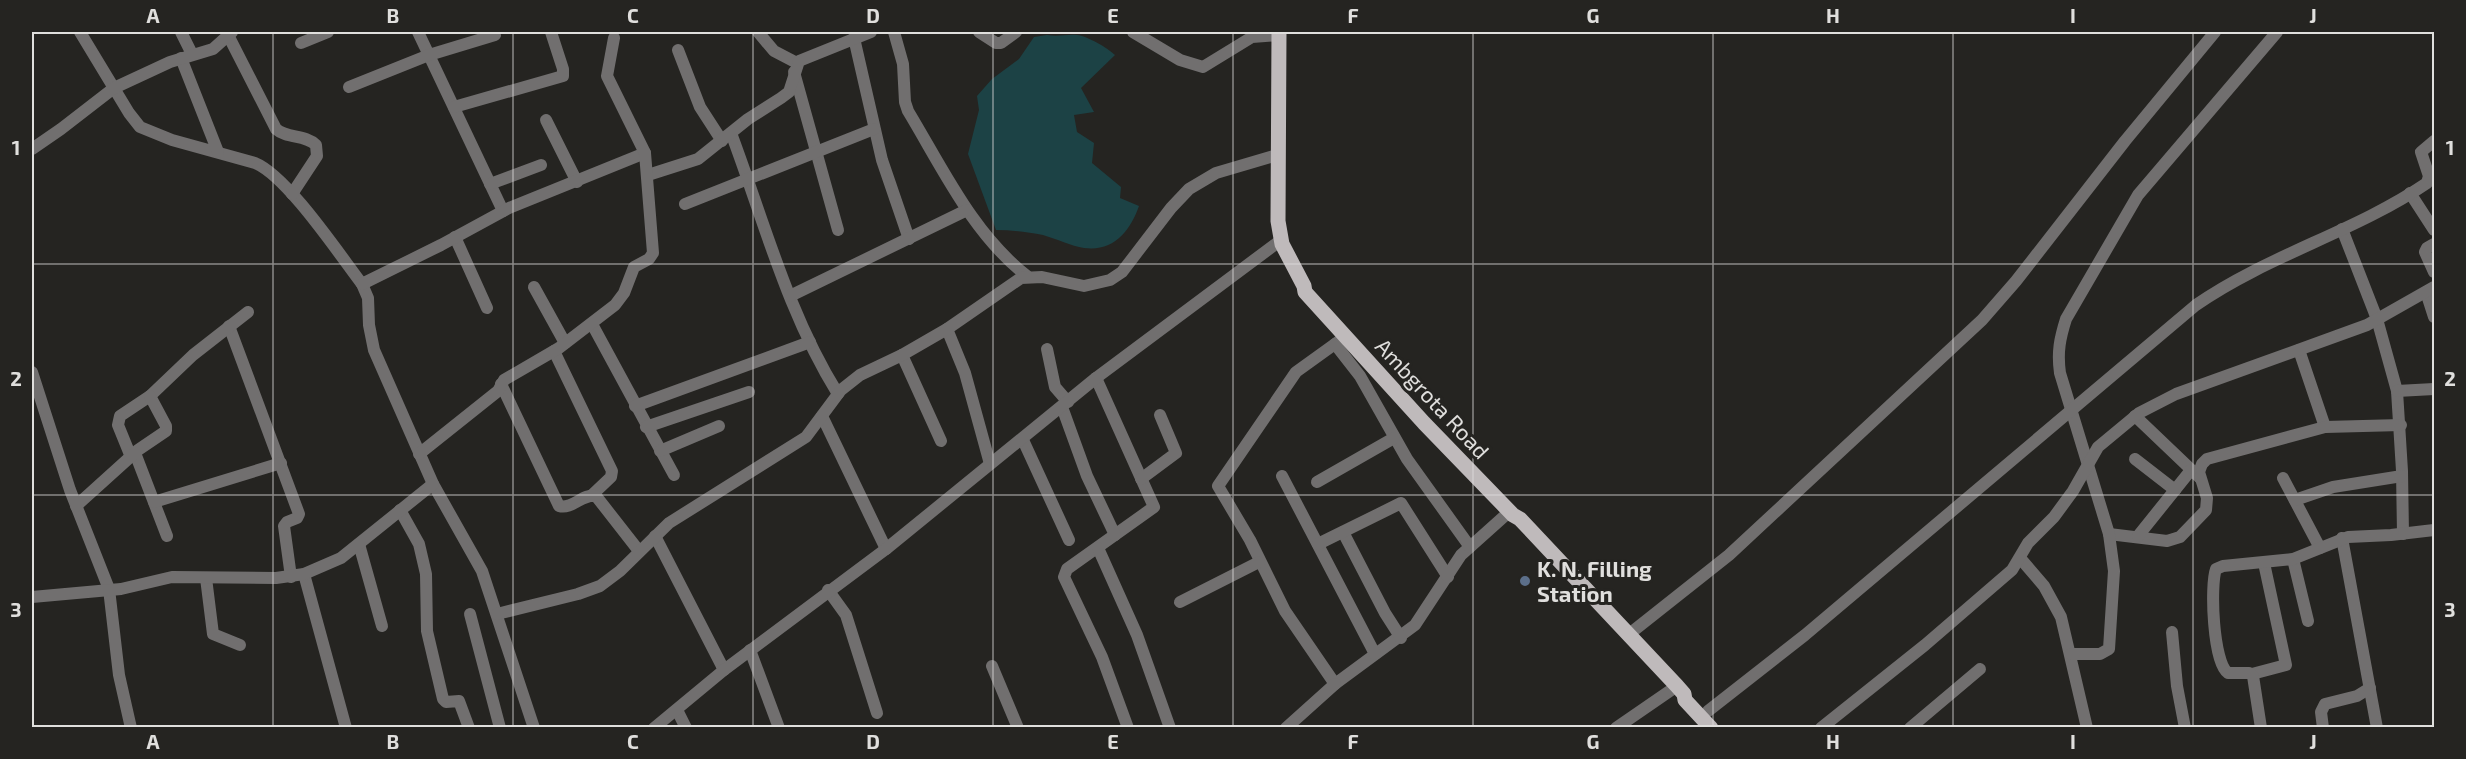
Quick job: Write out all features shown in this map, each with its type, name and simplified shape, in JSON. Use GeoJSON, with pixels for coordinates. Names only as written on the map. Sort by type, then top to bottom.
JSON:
{"type":"FeatureCollection","features":[{"type":"Feature","properties":{"kind":"main road","name":"Ambgrota Road"},"geometry":{"type":"LineString","coordinates":[[1279,33],[1278,221],[1281,240],[1304,285],[1305,292],[1341,340],[1512,513],[1680,690],[1685,700],[1711,728]]}},
{"type":"Feature","properties":{"kind":"main road"},"geometry":{"type":"LineString","coordinates":[[1304,285],[1346,321],[1517,511],[1512,513]]}},
{"type":"Feature","properties":{"kind":"main road"},"geometry":{"type":"LineString","coordinates":[[1680,690],[1690,694],[1723,728]]}},
{"type":"Feature","properties":{"kind":"street"},"geometry":{"type":"LineString","coordinates":[[80,32],[136,123],[145,129],[263,166],[272,172],[292,194],[362,284],[368,298],[369,325],[374,350],[433,484],[477,560],[534,728]]}},
{"type":"Feature","properties":{"kind":"street"},"geometry":{"type":"LineString","coordinates":[[182,32],[186,56],[218,152]]}},
{"type":"Feature","properties":{"kind":"street"},"geometry":{"type":"LineString","coordinates":[[302,43],[328,32]]}},
{"type":"Feature","properties":{"kind":"street"},"geometry":{"type":"LineString","coordinates":[[418,32],[503,211]]}},
{"type":"Feature","properties":{"kind":"street"},"geometry":{"type":"LineString","coordinates":[[454,107],[563,76],[563,69],[550,32]]}},
{"type":"Feature","properties":{"kind":"street"},"geometry":{"type":"LineString","coordinates":[[758,32],[774,51],[795,67],[838,230]]}},
{"type":"Feature","properties":{"kind":"street"},"geometry":{"type":"LineString","coordinates":[[648,175],[698,159],[789,92],[795,67],[802,59],[871,32]]}},
{"type":"Feature","properties":{"kind":"street"},"geometry":{"type":"LineString","coordinates":[[894,32],[903,64],[905,102],[908,111],[967,210],[994,247],[1027,276]]}},
{"type":"Feature","properties":{"kind":"street"},"geometry":{"type":"LineString","coordinates":[[980,32],[996,44],[1016,32]]}},
{"type":"Feature","properties":{"kind":"street"},"geometry":{"type":"LineString","coordinates":[[1133,32],[1180,60],[1203,67],[1252,37],[1279,33]]}},
{"type":"Feature","properties":{"kind":"street"},"geometry":{"type":"LineString","coordinates":[[1628,635],[1729,555],[1982,320],[2016,281],[2125,141],[2215,32]]}},
{"type":"Feature","properties":{"kind":"street"},"geometry":{"type":"LineString","coordinates":[[2071,654],[2100,654],[2109,649],[2114,571],[2109,534],[2070,411],[2058,356],[2060,338],[2066,319],[2138,195],[2277,32]]}},
{"type":"Feature","properties":{"kind":"street"},"geometry":{"type":"LineString","coordinates":[[32,149],[114,88],[136,76],[216,47],[230,33],[276,129],[281,133],[308,139],[316,145],[317,156],[292,194]]}},
{"type":"Feature","properties":{"kind":"street"},"geometry":{"type":"LineString","coordinates":[[349,87],[429,55],[495,35]]}},
{"type":"Feature","properties":{"kind":"street"},"geometry":{"type":"LineString","coordinates":[[419,454],[498,391],[504,380],[554,351],[615,305],[624,293],[634,267],[649,259],[653,253],[645,153],[607,76],[614,38]]}},
{"type":"Feature","properties":{"kind":"street"},"geometry":{"type":"LineString","coordinates":[[854,38],[874,129],[909,239]]}},
{"type":"Feature","properties":{"kind":"street"},"geometry":{"type":"LineString","coordinates":[[678,50],[700,107],[726,137],[748,181],[777,268],[819,362],[838,394]]}},
{"type":"Feature","properties":{"kind":"street"},"geometry":{"type":"LineString","coordinates":[[546,120],[577,182]]}},
{"type":"Feature","properties":{"kind":"street"},"geometry":{"type":"LineString","coordinates":[[685,204],[748,181],[874,129]]}},
{"type":"Feature","properties":{"kind":"street"},"geometry":{"type":"LineString","coordinates":[[1708,711],[1805,635],[2178,319],[2218,290],[2342,229],[2410,193],[2429,180],[2420,155],[2422,149],[2434,141]]}},
{"type":"Feature","properties":{"kind":"street"},"geometry":{"type":"LineString","coordinates":[[362,284],[503,211],[645,153]]}},
{"type":"Feature","properties":{"kind":"street"},"geometry":{"type":"LineString","coordinates":[[496,614],[590,591],[610,580],[669,523],[806,437],[838,394],[860,375],[902,355],[947,329],[1017,280],[1027,276],[1084,286],[1110,280],[1122,272],[1171,208],[1189,189],[1216,173],[1277,155]]}},
{"type":"Feature","properties":{"kind":"street"},"geometry":{"type":"LineString","coordinates":[[490,184],[541,165]]}},
{"type":"Feature","properties":{"kind":"street"},"geometry":{"type":"LineString","coordinates":[[2410,193],[2434,231]]}},
{"type":"Feature","properties":{"kind":"street"},"geometry":{"type":"LineString","coordinates":[[790,296],[967,210]]}},
{"type":"Feature","properties":{"kind":"street"},"geometry":{"type":"LineString","coordinates":[[2342,229],[2377,320],[2397,391],[2401,425],[2403,534]]}},
{"type":"Feature","properties":{"kind":"street"},"geometry":{"type":"LineString","coordinates":[[455,237],[487,308]]}},
{"type":"Feature","properties":{"kind":"street"},"geometry":{"type":"LineString","coordinates":[[654,728],[724,670],[828,590],[886,549],[1023,440],[1096,378],[1281,240]]}},
{"type":"Feature","properties":{"kind":"street"},"geometry":{"type":"LineString","coordinates":[[2434,244],[2425,252],[2434,272]]}},
{"type":"Feature","properties":{"kind":"street"},"geometry":{"type":"LineString","coordinates":[[534,287],[565,343]]}},
{"type":"Feature","properties":{"kind":"street"},"geometry":{"type":"LineString","coordinates":[[1821,728],[2012,570],[2028,543],[2054,518],[2098,447],[2135,416],[2168,397],[2377,320],[2430,290],[2434,317]]}},
{"type":"Feature","properties":{"kind":"street"},"geometry":{"type":"LineString","coordinates":[[167,536],[154,502],[118,425],[118,419],[150,396],[193,356],[248,312]]}},
{"type":"Feature","properties":{"kind":"street"},"geometry":{"type":"LineString","coordinates":[[592,324],[674,475]]}},
{"type":"Feature","properties":{"kind":"street"},"geometry":{"type":"LineString","coordinates":[[229,326],[299,514],[297,518],[284,525],[291,577]]}},
{"type":"Feature","properties":{"kind":"street"},"geometry":{"type":"LineString","coordinates":[[947,329],[965,373],[990,464]]}},
{"type":"Feature","properties":{"kind":"street"},"geometry":{"type":"LineString","coordinates":[[1335,684],[1285,611],[1250,540],[1218,488],[1218,483],[1254,436],[1296,372],[1341,340],[1394,438],[1470,547]]}},
{"type":"Feature","properties":{"kind":"street"},"geometry":{"type":"LineString","coordinates":[[635,406],[810,342]]}},
{"type":"Feature","properties":{"kind":"street"},"geometry":{"type":"LineString","coordinates":[[1047,349],[1055,387],[1065,405],[1087,476],[1115,535]]}},
{"type":"Feature","properties":{"kind":"street"},"geometry":{"type":"LineString","coordinates":[[2299,350],[2325,427]]}},
{"type":"Feature","properties":{"kind":"street"},"geometry":{"type":"LineString","coordinates":[[501,384],[559,506],[564,507],[592,495],[611,477],[612,471],[554,351]]}},
{"type":"Feature","properties":{"kind":"street"},"geometry":{"type":"LineString","coordinates":[[902,355],[941,441]]}},
{"type":"Feature","properties":{"kind":"street"},"geometry":{"type":"LineString","coordinates":[[32,372],[76,506],[109,589],[119,675],[131,728]]}},
{"type":"Feature","properties":{"kind":"street"},"geometry":{"type":"LineString","coordinates":[[1096,378],[1154,507],[1067,569],[1064,577],[1102,657],[1128,728]]}},
{"type":"Feature","properties":{"kind":"street"},"geometry":{"type":"LineString","coordinates":[[2397,391],[2434,388]]}},
{"type":"Feature","properties":{"kind":"street"},"geometry":{"type":"LineString","coordinates":[[646,427],[749,392]]}},
{"type":"Feature","properties":{"kind":"street"},"geometry":{"type":"LineString","coordinates":[[76,506],[133,455],[166,431],[166,426],[150,396]]}},
{"type":"Feature","properties":{"kind":"street"},"geometry":{"type":"LineString","coordinates":[[1141,479],[1176,453],[1160,415]]}},
{"type":"Feature","properties":{"kind":"street"},"geometry":{"type":"LineString","coordinates":[[822,416],[886,549]]}},
{"type":"Feature","properties":{"kind":"street"},"geometry":{"type":"LineString","coordinates":[[2109,534],[2168,541],[2180,537],[2206,510],[2207,498],[2196,474],[2135,416]]}},
{"type":"Feature","properties":{"kind":"street"},"geometry":{"type":"LineString","coordinates":[[2138,536],[2175,490],[2196,474],[2207,459],[2325,427],[2401,425]]}},
{"type":"Feature","properties":{"kind":"street"},"geometry":{"type":"LineString","coordinates":[[660,451],[719,426]]}},
{"type":"Feature","properties":{"kind":"street"},"geometry":{"type":"LineString","coordinates":[[1317,483],[1394,438]]}},
{"type":"Feature","properties":{"kind":"street"},"geometry":{"type":"LineString","coordinates":[[1023,440],[1069,540]]}},
{"type":"Feature","properties":{"kind":"street"},"geometry":{"type":"LineString","coordinates":[[2135,459],[2175,490]]}},
{"type":"Feature","properties":{"kind":"street"},"geometry":{"type":"LineString","coordinates":[[154,502],[280,463]]}},
{"type":"Feature","properties":{"kind":"street"},"geometry":{"type":"LineString","coordinates":[[1282,476],[1375,654]]}},
{"type":"Feature","properties":{"kind":"street"},"geometry":{"type":"LineString","coordinates":[[2295,500],[2334,488],[2402,476]]}},
{"type":"Feature","properties":{"kind":"street"},"geometry":{"type":"LineString","coordinates":[[2283,478],[2320,548]]}},
{"type":"Feature","properties":{"kind":"street"},"geometry":{"type":"LineString","coordinates":[[32,597],[135,587],[172,577],[291,577],[304,574],[331,563],[359,544],[433,484]]}},
{"type":"Feature","properties":{"kind":"street"},"geometry":{"type":"LineString","coordinates":[[592,495],[601,499],[639,551]]}},
{"type":"Feature","properties":{"kind":"street"},"geometry":{"type":"LineString","coordinates":[[1318,544],[1401,504],[1448,577]]}},
{"type":"Feature","properties":{"kind":"street"},"geometry":{"type":"LineString","coordinates":[[400,510],[418,544],[426,574],[427,631],[443,699],[446,702],[459,701],[469,728]]}},
{"type":"Feature","properties":{"kind":"street"},"geometry":{"type":"LineString","coordinates":[[1286,728],[1335,684],[1401,638],[1422,617],[1456,561],[1512,513]]}},
{"type":"Feature","properties":{"kind":"street"},"geometry":{"type":"LineString","coordinates":[[2264,563],[2286,665],[2252,674],[2228,673],[2222,665],[2215,628],[2215,573],[2220,567],[2293,559],[2342,538],[2434,530]]}},
{"type":"Feature","properties":{"kind":"street"},"geometry":{"type":"LineString","coordinates":[[1343,532],[1385,614],[1401,638]]}},
{"type":"Feature","properties":{"kind":"street"},"geometry":{"type":"LineString","coordinates":[[656,536],[724,670]]}},
{"type":"Feature","properties":{"kind":"street"},"geometry":{"type":"LineString","coordinates":[[2342,538],[2377,728]]}},
{"type":"Feature","properties":{"kind":"street"},"geometry":{"type":"LineString","coordinates":[[359,544],[382,626]]}},
{"type":"Feature","properties":{"kind":"street"},"geometry":{"type":"LineString","coordinates":[[1098,548],[1137,635],[1170,728]]}},
{"type":"Feature","properties":{"kind":"street"},"geometry":{"type":"LineString","coordinates":[[2020,558],[2054,600],[2061,617],[2087,728]]}},
{"type":"Feature","properties":{"kind":"street"},"geometry":{"type":"LineString","coordinates":[[2293,559],[2308,621]]}},
{"type":"Feature","properties":{"kind":"street"},"geometry":{"type":"LineString","coordinates":[[1180,602],[1259,562]]}},
{"type":"Feature","properties":{"kind":"street"},"geometry":{"type":"LineString","coordinates":[[304,574],[346,728]]}},
{"type":"Feature","properties":{"kind":"street"},"geometry":{"type":"LineString","coordinates":[[206,578],[213,634],[240,645]]}},
{"type":"Feature","properties":{"kind":"street"},"geometry":{"type":"LineString","coordinates":[[828,590],[846,615],[877,713]]}},
{"type":"Feature","properties":{"kind":"street"},"geometry":{"type":"LineString","coordinates":[[470,614],[500,728]]}},
{"type":"Feature","properties":{"kind":"street"},"geometry":{"type":"LineString","coordinates":[[2172,632],[2177,686],[2185,728]]}},
{"type":"Feature","properties":{"kind":"street"},"geometry":{"type":"LineString","coordinates":[[750,650],[779,728]]}},
{"type":"Feature","properties":{"kind":"street"},"geometry":{"type":"LineString","coordinates":[[992,666],[1018,728]]}},
{"type":"Feature","properties":{"kind":"street"},"geometry":{"type":"LineString","coordinates":[[1914,726],[1980,669]]}},
{"type":"Feature","properties":{"kind":"street"},"geometry":{"type":"LineString","coordinates":[[2252,674],[2255,679],[2261,728]]}},
{"type":"Feature","properties":{"kind":"street"},"geometry":{"type":"LineString","coordinates":[[2323,728],[2321,712],[2325,704],[2357,696],[2370,688]]}},
{"type":"Feature","properties":{"kind":"street"},"geometry":{"type":"LineString","coordinates":[[1616,728],[1680,690]]}},
{"type":"Feature","properties":{"kind":"street"},"geometry":{"type":"LineString","coordinates":[[677,710],[686,728]]}},
{"type":"Feature","properties":{"kind":"water"},"geometry":{"type":"Polygon","coordinates":[[[1081,36],[1108,49],[1115,55],[1081,88],[1094,112],[1074,115],[1077,132],[1094,143],[1092,163],[1121,187],[1120,198],[1139,206],[1126,231],[1104,247],[1084,248],[1043,235],[996,230],[968,154],[979,110],[977,96],[992,79],[1019,59],[1034,37],[1081,36]]]}},
{"type":"Feature","properties":{"kind":"place","name":"K. N. Filling Station"},"geometry":{"type":"Point","coordinates":[1525,581]}}]}
